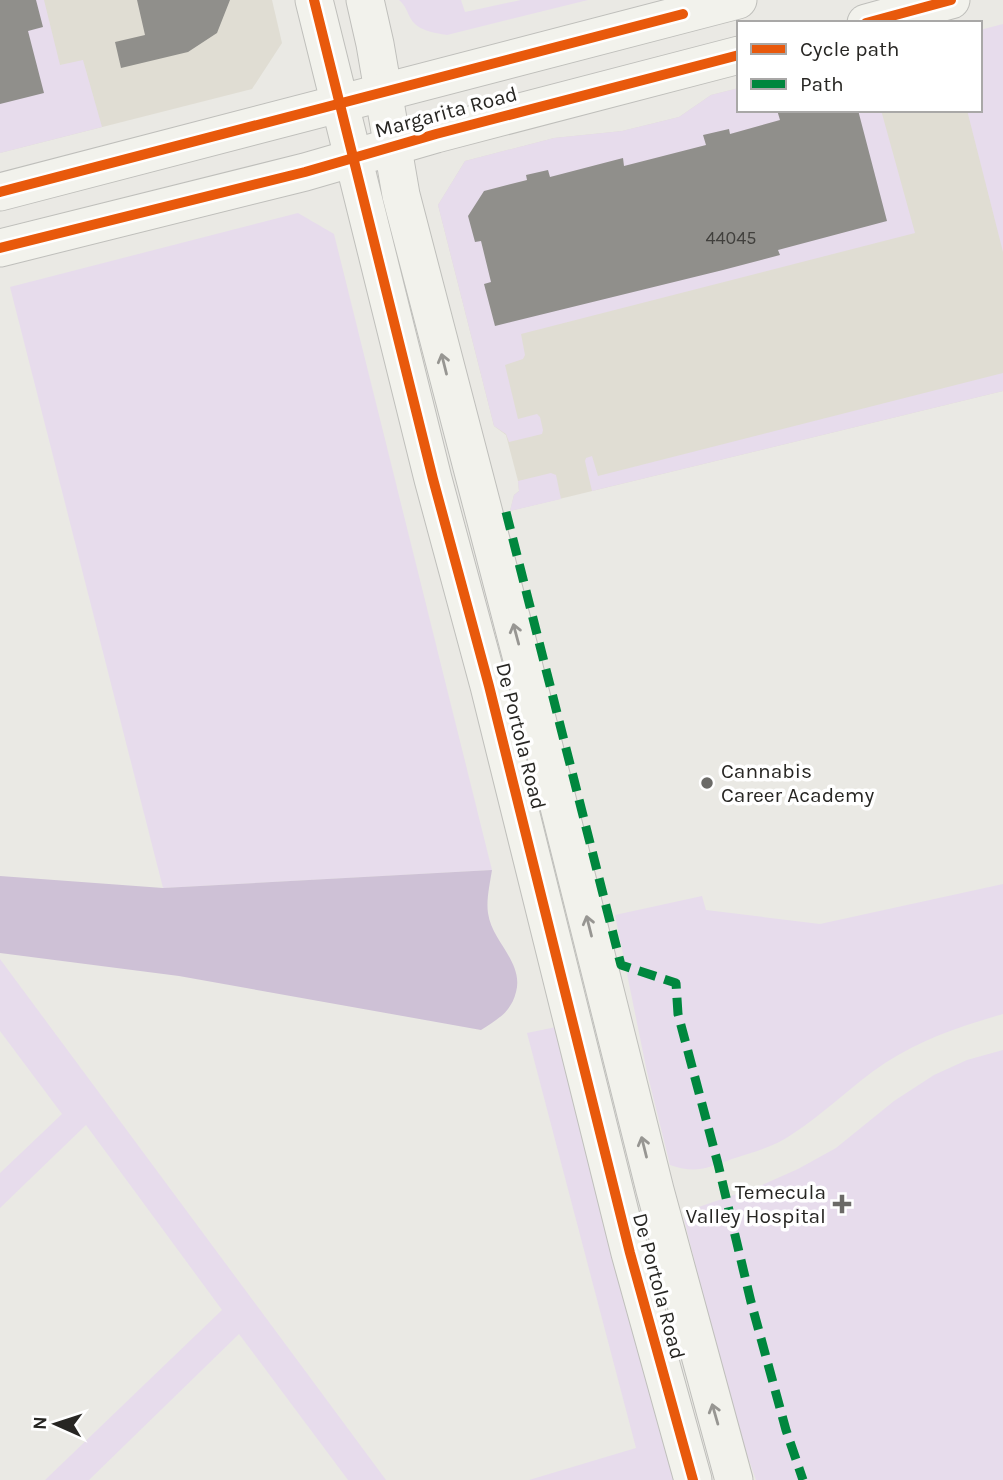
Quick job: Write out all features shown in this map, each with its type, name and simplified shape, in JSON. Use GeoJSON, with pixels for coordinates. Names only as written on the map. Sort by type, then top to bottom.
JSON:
{"type":"FeatureCollection","features":[{"type":"Feature","properties":{"kind":"main road","name":"De Portola Road"},"geometry":{"type":"LineString","coordinates":[[314,0],[430,465],[489,685],[630,1254],[693,1480]]}},
{"type":"Feature","properties":{"kind":"main road","name":"De Portola Road"},"geometry":{"type":"LineString","coordinates":[[365,0],[400,191],[522,659],[654,1190],[734,1480]]}},
{"type":"Feature","properties":{"kind":"main road","name":"Margarita Road"},"geometry":{"type":"LineString","coordinates":[[0,192],[738,0]]}},
{"type":"Feature","properties":{"kind":"main road"},"geometry":{"type":"LineString","coordinates":[[873,21],[951,0]]}},
{"type":"Feature","properties":{"kind":"main road","name":"Margarita Road"},"geometry":{"type":"LineString","coordinates":[[0,248],[305,172],[737,56]]}},
{"type":"Feature","properties":{"kind":"main road"},"geometry":{"type":"LineString","coordinates":[[536,876],[553,898],[566,935],[625,1171],[638,1185],[654,1190]]}},
{"type":"Feature","properties":{"kind":"shaded area"},"geometry":{"type":"Polygon","coordinates":[[[0,0],[272,0],[282,43],[252,89],[0,153],[0,0]]]}},
{"type":"Feature","properties":{"kind":"shaded area"},"geometry":{"type":"Polygon","coordinates":[[[0,0],[44,0],[60,65],[83,60],[102,127],[0,153],[0,0]]]}},
{"type":"Feature","properties":{"kind":"shaded area"},"geometry":{"type":"Polygon","coordinates":[[[399,0],[461,0],[465,12],[521,0],[588,0],[447,35],[427,31],[418,26],[399,0]]]}},
{"type":"Feature","properties":{"kind":"shaded area"},"geometry":{"type":"Polygon","coordinates":[[[1003,24],[1003,252],[968,112],[982,112],[982,29],[1003,24]]]}},
{"type":"Feature","properties":{"kind":"shaded area"},"geometry":{"type":"Polygon","coordinates":[[[737,88],[737,112],[981,112],[1003,149],[1003,391],[510,511],[514,495],[519,491],[518,481],[506,435],[494,426],[438,205],[465,161],[554,138],[622,131],[679,117],[711,95],[737,88]]]}},
{"type":"Feature","properties":{"kind":"shaded area"},"geometry":{"type":"Polygon","coordinates":[[[737,88],[737,112],[882,112],[915,233],[521,334],[525,355],[523,359],[505,365],[518,419],[537,414],[543,430],[542,434],[509,442],[506,434],[494,426],[438,205],[465,161],[554,138],[622,131],[679,117],[711,95],[737,88]]]}},
{"type":"Feature","properties":{"kind":"shaded area"},"geometry":{"type":"Polygon","coordinates":[[[298,213],[334,234],[492,870],[163,888],[10,287],[298,213]]]}},
{"type":"Feature","properties":{"kind":"shaded area"},"geometry":{"type":"Polygon","coordinates":[[[1003,373],[1003,391],[592,491],[585,461],[592,456],[598,476],[1003,373]]]}},
{"type":"Feature","properties":{"kind":"shaded area"},"geometry":{"type":"Polygon","coordinates":[[[551,473],[556,475],[561,499],[510,511],[514,495],[519,491],[518,481],[551,473]]]}},
{"type":"Feature","properties":{"kind":"shaded area"},"geometry":{"type":"Polygon","coordinates":[[[492,870],[488,913],[495,933],[512,961],[517,981],[514,999],[507,1010],[481,1030],[179,976],[0,953],[0,876],[163,888],[492,870]]]}},
{"type":"Feature","properties":{"kind":"shaded area"},"geometry":{"type":"Polygon","coordinates":[[[1003,884],[1003,1014],[942,1034],[899,1054],[803,1127],[777,1143],[701,1169],[670,1165],[647,1072],[615,915],[702,896],[706,910],[820,924],[1003,884]]]}},
{"type":"Feature","properties":{"kind":"shaded area"},"geometry":{"type":"Polygon","coordinates":[[[0,959],[386,1480],[348,1480],[239,1334],[89,1480],[45,1480],[222,1310],[86,1125],[0,1208],[0,1173],[62,1114],[0,1031],[0,959]]]}},
{"type":"Feature","properties":{"kind":"shaded area"},"geometry":{"type":"Polygon","coordinates":[[[561,1026],[681,1480],[529,1480],[636,1448],[527,1033],[561,1026]]]}},
{"type":"Feature","properties":{"kind":"shaded area","name":"Temecula Valley Hospital"},"geometry":{"type":"Polygon","coordinates":[[[1003,1050],[1003,1480],[756,1480],[717,1350],[684,1219],[687,1211],[760,1186],[798,1169],[836,1148],[894,1101],[934,1075],[967,1060],[1003,1050]]]}},
{"type":"Feature","properties":{"kind":"building"},"geometry":{"type":"Polygon","coordinates":[[[0,0],[36,0],[43,27],[28,31],[44,93],[0,104],[0,0]]]}},
{"type":"Feature","properties":{"kind":"building"},"geometry":{"type":"Polygon","coordinates":[[[137,0],[230,0],[217,33],[188,52],[121,68],[115,42],[145,35],[137,0]]]}},
{"type":"Feature","properties":{"kind":"building"},"geometry":{"type":"Polygon","coordinates":[[[778,112],[859,112],[887,221],[778,250],[780,255],[495,326],[484,284],[491,282],[481,241],[475,242],[468,216],[484,191],[527,180],[526,175],[548,170],[550,177],[623,158],[624,166],[706,145],[703,135],[729,129],[730,134],[780,120],[778,112]]]}},
{"type":"Feature","properties":{"kind":"marked path"},"geometry":{"type":"LineString","coordinates":[[506,512],[621,965],[676,983],[678,1014],[751,1302],[786,1430],[803,1480]]}},
{"type":"Feature","properties":{"kind":"cycle path"},"geometry":{"type":"LineString","coordinates":[[314,0],[630,1253],[693,1480]]}},
{"type":"Feature","properties":{"kind":"cycle path"},"geometry":{"type":"LineString","coordinates":[[873,21],[951,0]]}},
{"type":"Feature","properties":{"kind":"cycle path"},"geometry":{"type":"LineString","coordinates":[[0,192],[683,14]]}},
{"type":"Feature","properties":{"kind":"cycle path"},"geometry":{"type":"LineString","coordinates":[[0,248],[305,172],[436,134],[737,56]]}},
{"type":"Feature","properties":{"kind":"place","name":"Cannabis Career Academy"},"geometry":{"type":"Point","coordinates":[707,783]}},
{"type":"Feature","properties":{"kind":"place","name":"Temecula Valley Hospital"},"geometry":{"type":"Point","coordinates":[842,1204]}}]}
